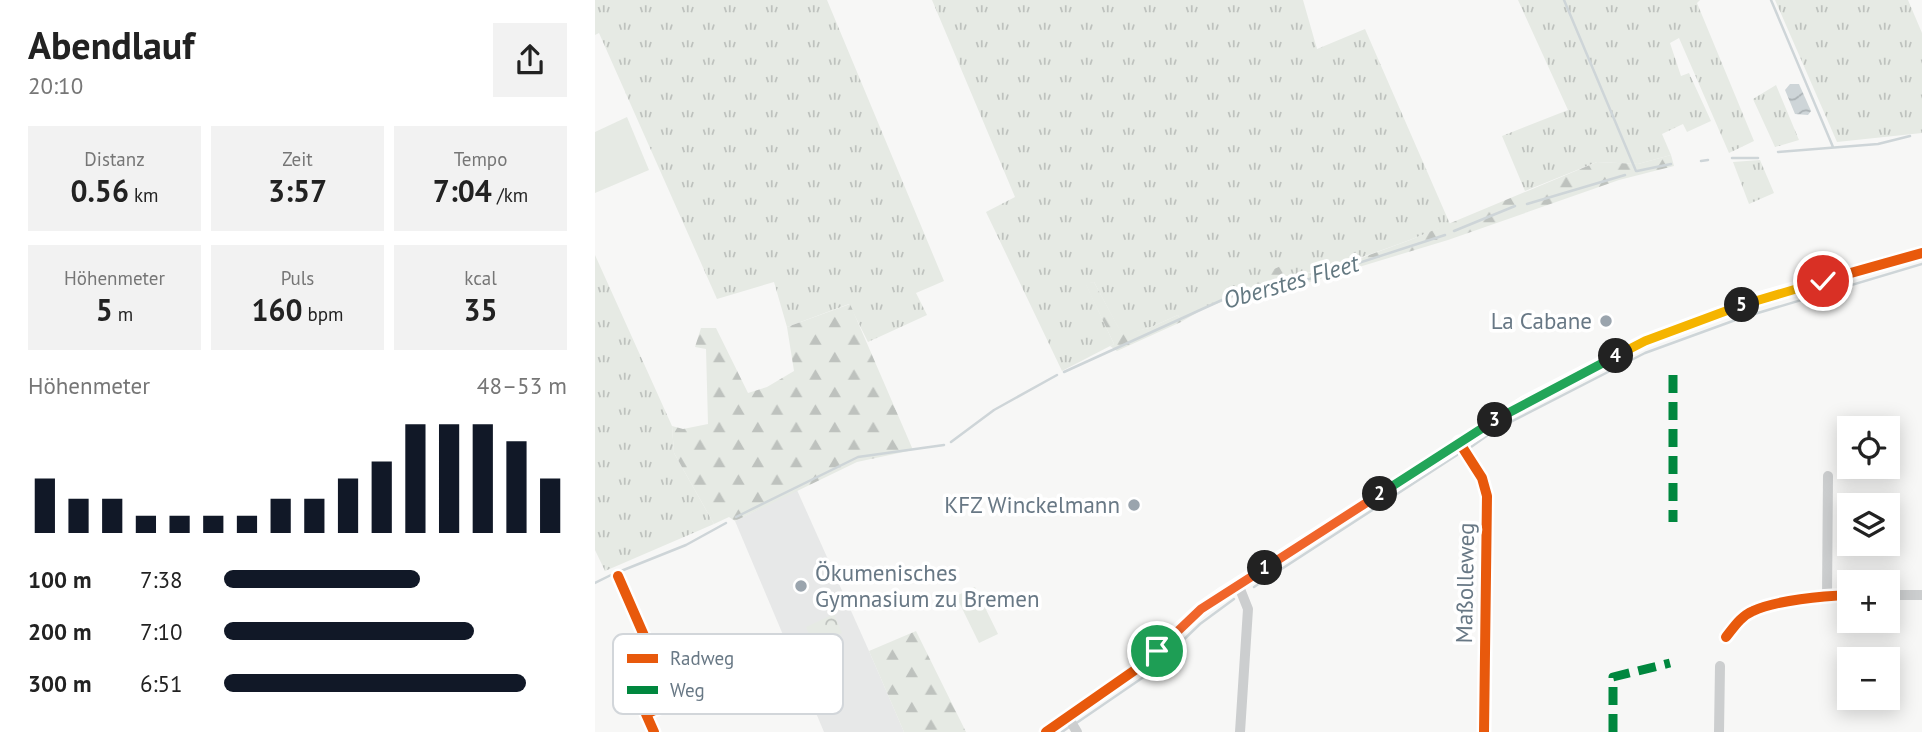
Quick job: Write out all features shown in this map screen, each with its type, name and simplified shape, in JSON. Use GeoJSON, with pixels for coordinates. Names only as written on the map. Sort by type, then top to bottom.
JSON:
{"type":"FeatureCollection","features":[{"type":"Feature","properties":{"kind":"street"},"geometry":{"type":"LineString","coordinates":[[1046,732],[1073,725],[1201,609],[1459,442],[1553,387],[1645,341],[1758,299],[1922,253]]}},
{"type":"Feature","properties":{"kind":"street","name":"Maßolleweg"},"geometry":{"type":"LineString","coordinates":[[1459,442],[1482,478],[1487,496],[1484,732]]}},
{"type":"Feature","properties":{"kind":"street"},"geometry":{"type":"LineString","coordinates":[[1827,596],[1828,476]]}},
{"type":"Feature","properties":{"kind":"street"},"geometry":{"type":"LineString","coordinates":[[618,576],[643,634]]}},
{"type":"Feature","properties":{"kind":"street"},"geometry":{"type":"LineString","coordinates":[[1238,584],[1248,609],[1240,732]]}},
{"type":"Feature","properties":{"kind":"street"},"geometry":{"type":"LineString","coordinates":[[1900,595],[1922,595]]}},
{"type":"Feature","properties":{"kind":"street"},"geometry":{"type":"LineString","coordinates":[[1726,637],[1740,619],[1752,611],[1837,596]]}},
{"type":"Feature","properties":{"kind":"street"},"geometry":{"type":"LineString","coordinates":[[1719,732],[1720,666]]}},
{"type":"Feature","properties":{"kind":"street"},"geometry":{"type":"LineString","coordinates":[[646,714],[654,732]]}},
{"type":"Feature","properties":{"kind":"shaded area","name":"Ökumenisches Gymnasium zu Bremen"},"geometry":{"type":"Polygon","coordinates":[[[797,490],[904,732],[824,732],[816,714],[843,714],[843,634],[783,634],[735,521],[797,490]]]}},
{"type":"Feature","properties":{"kind":"green space"},"geometry":{"type":"Polygon","coordinates":[[[595,0],[827,0],[944,281],[916,293],[927,315],[868,342],[849,304],[787,327],[774,282],[717,299],[599,33],[595,35],[595,0]]]}},
{"type":"Feature","properties":{"kind":"green space"},"geometry":{"type":"Polygon","coordinates":[[[932,0],[1303,0],[1317,49],[1365,29],[1450,224],[1325,268],[1238,285],[1243,294],[1205,308],[1181,322],[1178,315],[1149,328],[1122,335],[1094,282],[1086,284],[1114,344],[1062,371],[986,212],[1015,197],[932,0]]]}},
{"type":"Feature","properties":{"kind":"green space"},"geometry":{"type":"Polygon","coordinates":[[[1518,0],[1700,0],[1697,3],[1754,141],[1729,153],[1679,38],[1670,43],[1681,76],[1689,73],[1711,121],[1687,132],[1683,124],[1662,134],[1671,155],[1638,164],[1597,162],[1525,191],[1502,136],[1568,110],[1518,0]]]}},
{"type":"Feature","properties":{"kind":"green space"},"geometry":{"type":"Polygon","coordinates":[[[1775,0],[1908,0],[1922,33],[1922,133],[1837,142],[1775,0]]]}},
{"type":"Feature","properties":{"kind":"green space"},"geometry":{"type":"Polygon","coordinates":[[[1776,85],[1799,140],[1775,147],[1753,99],[1776,85]]]}},
{"type":"Feature","properties":{"kind":"green space"},"geometry":{"type":"Polygon","coordinates":[[[627,117],[649,170],[595,193],[595,132],[627,117]]]}},
{"type":"Feature","properties":{"kind":"green space"},"geometry":{"type":"Polygon","coordinates":[[[1671,155],[1674,166],[1619,180],[1448,240],[1263,296],[1243,294],[1238,285],[1281,266],[1296,276],[1342,265],[1410,240],[1597,162],[1638,164],[1671,155]]]}},
{"type":"Feature","properties":{"kind":"green space"},"geometry":{"type":"Polygon","coordinates":[[[1760,160],[1774,193],[1749,204],[1733,162],[1760,160]]]}},
{"type":"Feature","properties":{"kind":"green space"},"geometry":{"type":"Polygon","coordinates":[[[595,255],[672,426],[674,453],[714,524],[605,571],[595,550],[595,255]]]}},
{"type":"Feature","properties":{"kind":"green space"},"geometry":{"type":"Polygon","coordinates":[[[1094,282],[1122,334],[1149,328],[1178,315],[1181,322],[1117,351],[1110,346],[1114,344],[1085,283],[1094,282]]]}},
{"type":"Feature","properties":{"kind":"green space"},"geometry":{"type":"Polygon","coordinates":[[[850,304],[913,450],[857,462],[735,521],[729,517],[714,524],[674,453],[672,426],[683,429],[708,424],[706,349],[695,347],[701,328],[716,328],[748,393],[767,387],[794,371],[787,327],[850,304]]]}},
{"type":"Feature","properties":{"kind":"green space"},"geometry":{"type":"Polygon","coordinates":[[[975,587],[998,634],[979,643],[956,596],[975,587]]]}},
{"type":"Feature","properties":{"kind":"green space"},"geometry":{"type":"Polygon","coordinates":[[[834,614],[842,633],[809,634],[806,627],[834,614]]]}},
{"type":"Feature","properties":{"kind":"green space"},"geometry":{"type":"Polygon","coordinates":[[[916,631],[966,732],[904,732],[869,651],[916,631]]]}},
{"type":"Feature","properties":{"kind":"water"},"geometry":{"type":"Polygon","coordinates":[[[1790,84],[1799,84],[1811,111],[1808,115],[1795,114],[1785,90],[1790,84]]]}},
{"type":"Feature","properties":{"kind":"waterway"},"geometry":{"type":"LineString","coordinates":[[1564,0],[1636,171]]}},
{"type":"Feature","properties":{"kind":"waterway"},"geometry":{"type":"LineString","coordinates":[[1771,0],[1833,147]]}},
{"type":"Feature","properties":{"kind":"waterway","name":"Oberstes Fleet"},"geometry":{"type":"LineString","coordinates":[[1778,152],[1878,144],[1910,136]]}},
{"type":"Feature","properties":{"kind":"waterway","name":"Oberstes Fleet"},"geometry":{"type":"LineString","coordinates":[[1732,158],[1758,158]]}},
{"type":"Feature","properties":{"kind":"waterway","name":"Oberstes Fleet"},"geometry":{"type":"LineString","coordinates":[[1701,161],[1708,160]]}},
{"type":"Feature","properties":{"kind":"waterway","name":"Oberstes Fleet"},"geometry":{"type":"LineString","coordinates":[[1637,171],[1671,164]]}},
{"type":"Feature","properties":{"kind":"waterway","name":"Oberstes Fleet"},"geometry":{"type":"LineString","coordinates":[[1527,204],[1625,175]]}},
{"type":"Feature","properties":{"kind":"waterway","name":"Oberstes Fleet"},"geometry":{"type":"LineString","coordinates":[[1454,231],[1515,206]]}},
{"type":"Feature","properties":{"kind":"waterway","name":"Oberstes Fleet"},"geometry":{"type":"LineString","coordinates":[[1064,372],[1244,290],[1266,293],[1445,235]]}},
{"type":"Feature","properties":{"kind":"waterway"},"geometry":{"type":"LineString","coordinates":[[1471,447],[1495,430],[1645,353],[1741,318],[1922,264]]}},
{"type":"Feature","properties":{"kind":"waterway","name":"Oberstes Fleet"},"geometry":{"type":"LineString","coordinates":[[951,442],[994,410],[1057,375]]}},
{"type":"Feature","properties":{"kind":"waterway","name":"Oberstes Fleet"},"geometry":{"type":"LineString","coordinates":[[736,517],[858,457],[944,445]]}},
{"type":"Feature","properties":{"kind":"waterway"},"geometry":{"type":"LineString","coordinates":[[1254,587],[1457,455]]}},
{"type":"Feature","properties":{"kind":"waterway","name":"Oberstes Fleet"},"geometry":{"type":"LineString","coordinates":[[621,571],[686,545],[726,523]]}},
{"type":"Feature","properties":{"kind":"waterway","name":"Oberstes Fleet"},"geometry":{"type":"LineString","coordinates":[[595,583],[611,575]]}},
{"type":"Feature","properties":{"kind":"waterway"},"geometry":{"type":"LineString","coordinates":[[1075,724],[1148,674],[1200,624],[1234,599]]}},
{"type":"Feature","properties":{"kind":"waterway"},"geometry":{"type":"LineString","coordinates":[[1062,732],[1069,727]]}},
{"type":"Feature","properties":{"kind":"marked path"},"geometry":{"type":"LineString","coordinates":[[1673,375],[1673,522]]}},
{"type":"Feature","properties":{"kind":"marked path"},"geometry":{"type":"LineString","coordinates":[[1613,732],[1613,677],[1670,663]]}},
{"type":"Feature","properties":{"kind":"cycle path"},"geometry":{"type":"LineString","coordinates":[[1046,732],[1135,670],[1201,609],[1224,593],[1524,403],[1645,341],[1758,299],[1922,253]]}},
{"type":"Feature","properties":{"kind":"cycle path"},"geometry":{"type":"LineString","coordinates":[[1459,442],[1482,478],[1487,496],[1484,732]]}},
{"type":"Feature","properties":{"kind":"cycle path"},"geometry":{"type":"LineString","coordinates":[[618,576],[643,634]]}},
{"type":"Feature","properties":{"kind":"cycle path"},"geometry":{"type":"LineString","coordinates":[[1726,637],[1745,616],[1763,607],[1800,599],[1837,596]]}},
{"type":"Feature","properties":{"kind":"cycle path"},"geometry":{"type":"LineString","coordinates":[[646,714],[654,732]]}},
{"type":"Feature","properties":{"kind":"place","name":"La Cabane"},"geometry":{"type":"Point","coordinates":[1606,321]}},
{"type":"Feature","properties":{"kind":"place","name":"KFZ Winckelmann"},"geometry":{"type":"Point","coordinates":[1134,505]}},
{"type":"Feature","properties":{"kind":"place","name":"Ökumenisches Gymnasium zu Bremen"},"geometry":{"type":"Point","coordinates":[801,586]}},
{"type":"Feature","properties":{"kind":"route"},"geometry":{"type":"LineString","coordinates":[[1157,651],[1201,609],[1224,593],[1524,403],[1645,341],[1758,299],[1823,281]]}}]}
